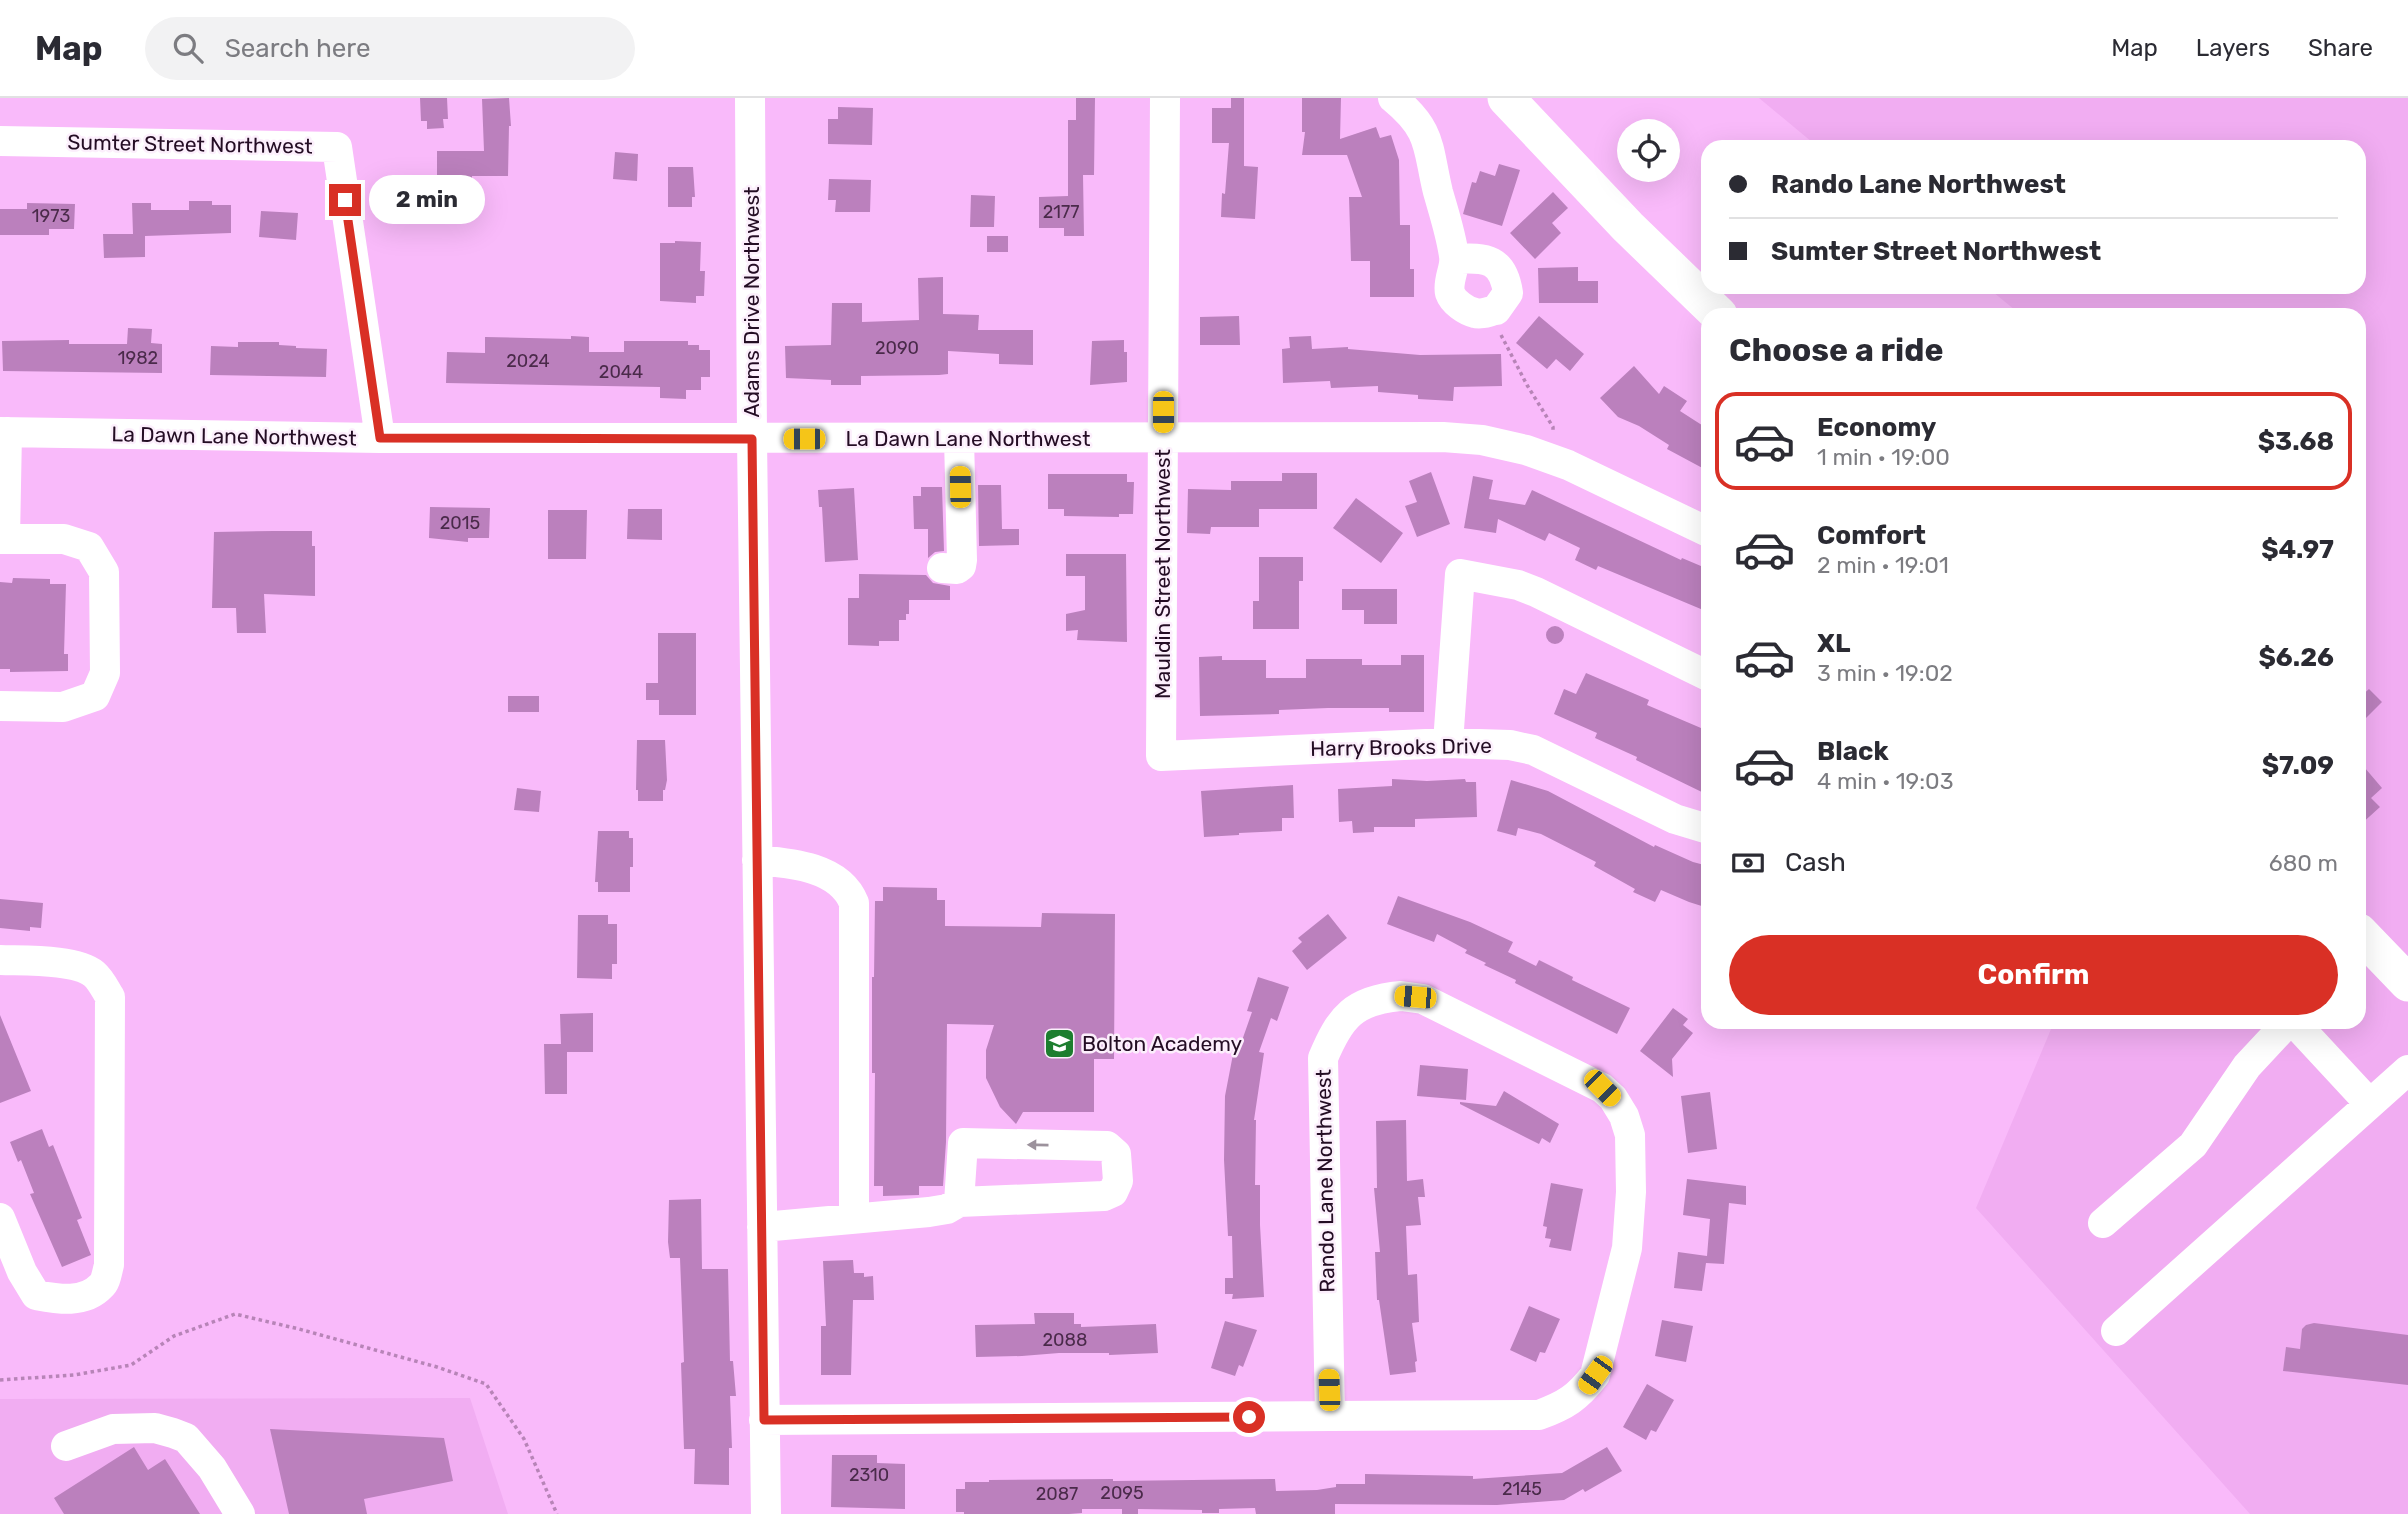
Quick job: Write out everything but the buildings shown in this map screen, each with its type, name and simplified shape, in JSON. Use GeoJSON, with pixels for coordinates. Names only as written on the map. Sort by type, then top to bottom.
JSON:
{"type":"FeatureCollection","features":[{"type":"Feature","properties":{"kind":"main road"},"geometry":{"type":"LineString","coordinates":[[1506,98],[1619,218],[1712,308]]}},
{"type":"Feature","properties":{"kind":"main road"},"geometry":{"type":"LineString","coordinates":[[2366,939],[2408,983]]}},
{"type":"Feature","properties":{"kind":"street","name":"Adams Drive Northwest"},"geometry":{"type":"LineString","coordinates":[[750,98],[766,1514]]}},
{"type":"Feature","properties":{"kind":"street","name":"Mauldin Street Northwest"},"geometry":{"type":"LineString","coordinates":[[1161,756],[1165,98]]}},
{"type":"Feature","properties":{"kind":"street"},"geometry":{"type":"LineString","coordinates":[[1393,98],[1406,108],[1420,126],[1430,146],[1455,259],[1450,278],[1450,294],[1461,306],[1476,314],[1496,310],[1508,293],[1505,274],[1493,262],[1474,258],[1455,259]]}},
{"type":"Feature","properties":{"kind":"street","name":"Sumter Street Northwest"},"geometry":{"type":"LineString","coordinates":[[0,141],[337,147],[380,438]]}},
{"type":"Feature","properties":{"kind":"street","name":"La Dawn Lane Northwest"},"geometry":{"type":"LineString","coordinates":[[4,432],[380,438],[1443,436],[1482,440],[1526,450],[1701,529]]}},
{"type":"Feature","properties":{"kind":"street"},"geometry":{"type":"LineString","coordinates":[[0,706],[63,707],[95,696],[105,673],[104,572],[89,547],[64,539],[2,539],[4,432]]}},
{"type":"Feature","properties":{"kind":"street"},"geometry":{"type":"LineString","coordinates":[[942,568],[957,569],[962,560],[959,438]]}},
{"type":"Feature","properties":{"kind":"street"},"geometry":{"type":"LineString","coordinates":[[1448,743],[1460,574],[1518,585],[1536,592],[1701,673]]}},
{"type":"Feature","properties":{"kind":"street","name":"Harry Brooks Drive"},"geometry":{"type":"LineString","coordinates":[[1161,756],[1448,743],[1510,746],[1533,750],[1675,819],[1701,827]]}},
{"type":"Feature","properties":{"kind":"street"},"geometry":{"type":"LineString","coordinates":[[757,860],[795,863],[840,881],[849,891],[854,903],[854,1219]]}},
{"type":"Feature","properties":{"kind":"street"},"geometry":{"type":"LineString","coordinates":[[0,960],[80,967],[93,973],[110,997],[109,1265],[103,1285],[86,1297],[60,1300],[36,1295],[22,1272],[0,1218]]}},
{"type":"Feature","properties":{"kind":"street","name":"Rando Lane Northwest"},"geometry":{"type":"LineString","coordinates":[[764,1420],[1539,1415],[1566,1405],[1582,1392],[1595,1375],[1627,1248],[1631,1192],[1630,1135],[1624,1116],[1613,1098],[1602,1088],[1415,997],[1385,997],[1356,1009],[1334,1031],[1323,1058],[1330,1416]]}},
{"type":"Feature","properties":{"kind":"street"},"geometry":{"type":"LineString","coordinates":[[2103,1223],[2193,1145],[2247,1066],[2281,1029]]}},
{"type":"Feature","properties":{"kind":"street"},"geometry":{"type":"LineString","coordinates":[[2301,1029],[2371,1104]]}},
{"type":"Feature","properties":{"kind":"street"},"geometry":{"type":"LineString","coordinates":[[2116,1331],[2408,1070]]}},
{"type":"Feature","properties":{"kind":"street"},"geometry":{"type":"LineString","coordinates":[[762,1227],[947,1209],[959,1202],[1104,1196],[1113,1192],[1118,1181],[1116,1154],[1107,1146],[963,1143],[959,1202]]}},
{"type":"Feature","properties":{"kind":"street"},"geometry":{"type":"LineString","coordinates":[[66,1446],[113,1429],[155,1428],[186,1438],[212,1468],[240,1514]]}},
{"type":"Feature","properties":{"kind":"path"},"geometry":{"type":"LineString","coordinates":[[1489,311],[1553,427],[1550,459]]}},
{"type":"Feature","properties":{"kind":"path"},"geometry":{"type":"LineString","coordinates":[[0,1380],[74,1375],[131,1365],[174,1336],[235,1314],[286,1326],[437,1367],[486,1384],[524,1438],[557,1514]]}},
{"type":"Feature","properties":{"kind":"shaded area"},"geometry":{"type":"Polygon","coordinates":[[[1759,98],[2408,98],[2408,1514],[2250,1514],[1976,1208],[2051,1029],[2366,1029],[2366,308],[2012,308],[1996,294],[2366,294],[2366,140],[1810,140],[1759,98]]]}},
{"type":"Feature","properties":{"kind":"shaded area"},"geometry":{"type":"Polygon","coordinates":[[[470,1398],[508,1514],[0,1514],[0,1399],[470,1398]]]}},
{"type":"Feature","properties":{"kind":"place","name":"Bolton Academy"},"geometry":{"type":"Point","coordinates":[1059,1043]}},
{"type":"Feature","properties":{"kind":"route"},"geometry":{"type":"LineString","coordinates":[[345,200],[380,438],[752,439],[764,1420],[1249,1417]]}}]}
